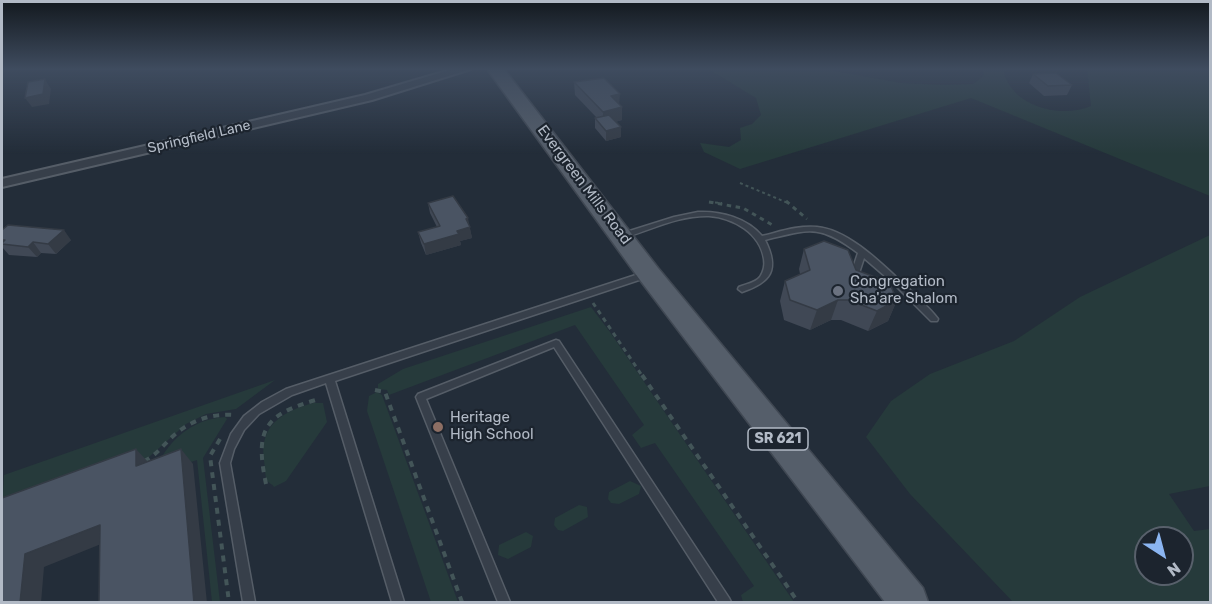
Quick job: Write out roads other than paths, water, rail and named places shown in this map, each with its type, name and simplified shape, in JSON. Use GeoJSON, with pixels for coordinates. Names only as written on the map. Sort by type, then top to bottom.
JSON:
{"type":"FeatureCollection","features":[{"type":"Feature","properties":{"kind":"main road","name":"Evergreen Mills Road"},"geometry":{"type":"LineString","coordinates":[[516,97],[649,274]]}},
{"type":"Feature","properties":{"kind":"main road","name":"SR 621"},"geometry":{"type":"LineString","coordinates":[[649,274],[909,603]]}},
{"type":"Feature","properties":{"kind":"street","name":"Springfield Lane"},"geometry":{"type":"LineString","coordinates":[[2,183],[371,97]]}},
{"type":"Feature","properties":{"kind":"lane"},"geometry":{"type":"LineString","coordinates":[[622,236],[681,218],[706,214],[725,217],[744,225],[768,249],[769,269],[760,282],[742,289]]}},
{"type":"Feature","properties":{"kind":"lane"},"geometry":{"type":"LineString","coordinates":[[760,239],[816,229],[839,236],[862,253],[895,287],[934,319]]}},
{"type":"Feature","properties":{"kind":"lane"},"geometry":{"type":"LineString","coordinates":[[855,282],[853,275],[862,253]]}},
{"type":"Feature","properties":{"kind":"lane"},"geometry":{"type":"LineString","coordinates":[[249,603],[225,463],[230,442],[247,417],[263,405],[289,392],[649,274]]}},
{"type":"Feature","properties":{"kind":"lane"},"geometry":{"type":"LineString","coordinates":[[504,603],[421,397],[556,344],[725,603]]}},
{"type":"Feature","properties":{"kind":"lane"},"geometry":{"type":"LineString","coordinates":[[330,380],[398,603]]}},
{"type":"Feature","properties":{"kind":"place","name":"Congregation Sha'are Shalom"},"geometry":{"type":"Point","coordinates":[838,291]}},
{"type":"Feature","properties":{"kind":"place","name":"Heritage High School"},"geometry":{"type":"Point","coordinates":[438,427]}}]}
